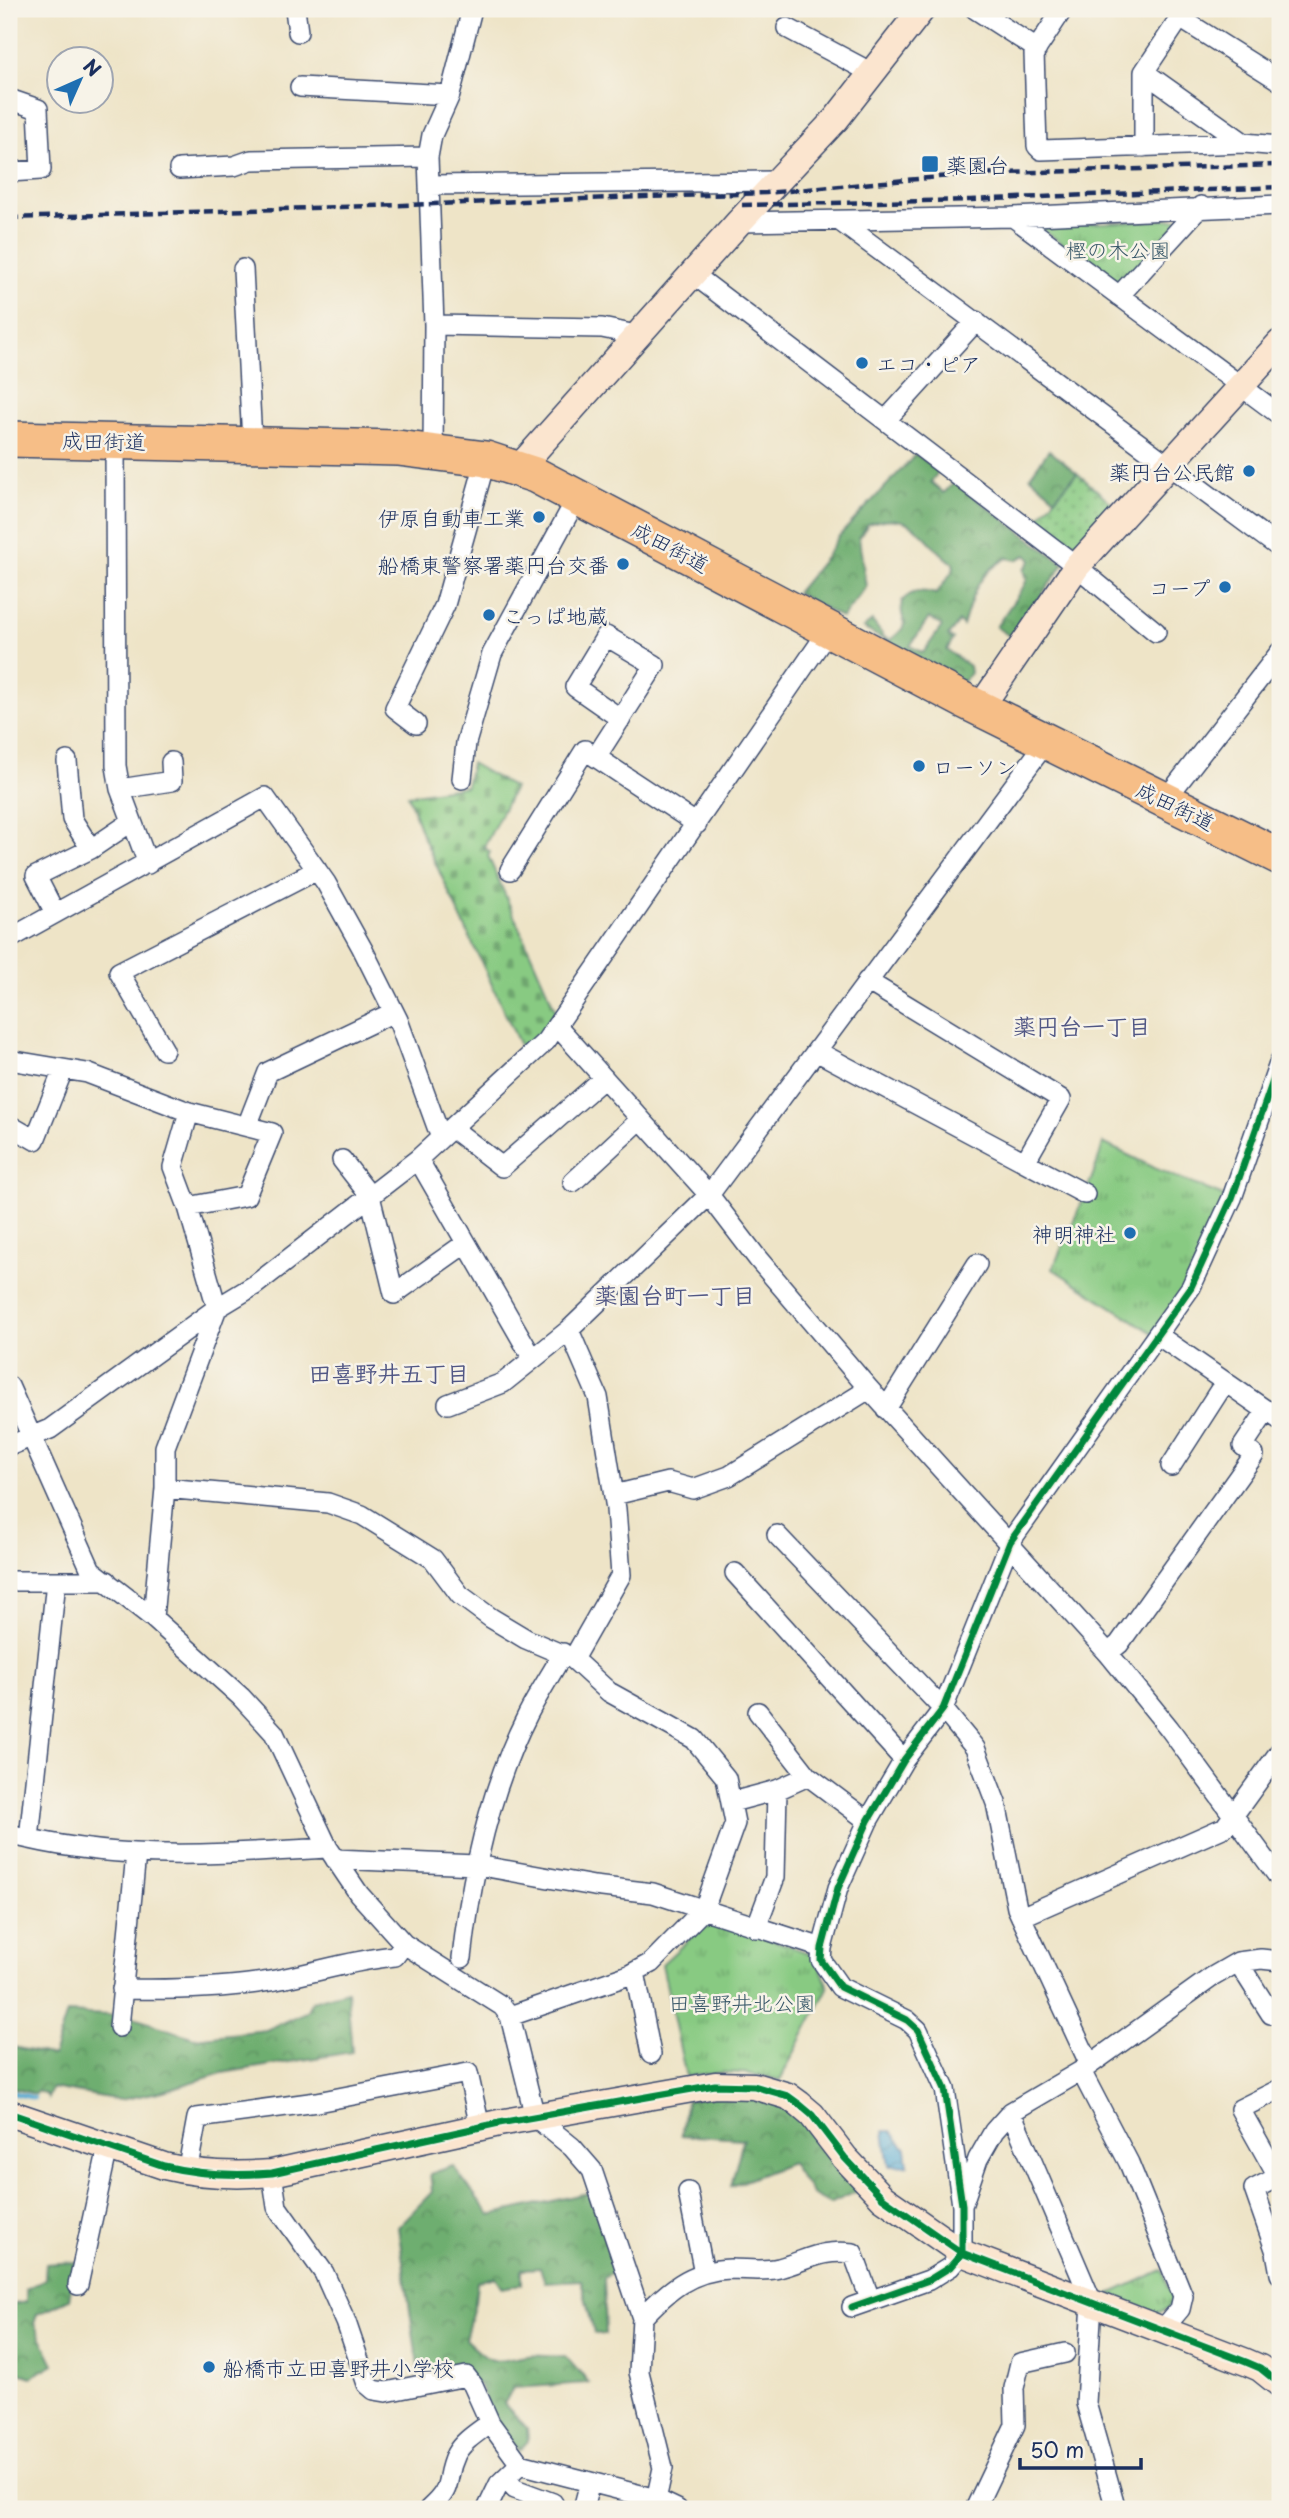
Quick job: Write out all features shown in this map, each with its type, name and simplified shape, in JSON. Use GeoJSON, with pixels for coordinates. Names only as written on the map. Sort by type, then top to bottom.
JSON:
{"type":"FeatureCollection","features":[{"type":"Feature","properties":{"kind":"highway","name":"成田街道"},"geometry":{"type":"LineString","coordinates":[[9,439],[252,442],[433,450],[502,464],[578,496],[980,708],[1280,857]]}},
{"type":"Feature","properties":{"kind":"street"},"geometry":{"type":"LineString","coordinates":[[295,9],[298,32]]}},
{"type":"Feature","properties":{"kind":"street"},"geometry":{"type":"LineString","coordinates":[[433,450],[434,325],[428,157],[432,135],[450,94],[472,9]]}},
{"type":"Feature","properties":{"kind":"street"},"geometry":{"type":"LineString","coordinates":[[416,724],[395,708],[444,605],[502,464],[636,335],[693,274],[836,119],[922,9]]}},
{"type":"Feature","properties":{"kind":"street"},"geometry":{"type":"LineString","coordinates":[[975,9],[1037,49]]}},
{"type":"Feature","properties":{"kind":"street"},"geometry":{"type":"LineString","coordinates":[[1063,9],[1034,54],[1037,146],[1041,150],[1244,143],[1280,146]]}},
{"type":"Feature","properties":{"kind":"street"},"geometry":{"type":"LineString","coordinates":[[1144,147],[1144,72],[1183,13],[1280,81]]}},
{"type":"Feature","properties":{"kind":"street"},"geometry":{"type":"LineString","coordinates":[[787,28],[872,73]]}},
{"type":"Feature","properties":{"kind":"street"},"geometry":{"type":"LineString","coordinates":[[1144,72],[1244,143]]}},
{"type":"Feature","properties":{"kind":"street"},"geometry":{"type":"LineString","coordinates":[[300,87],[450,94]]}},
{"type":"Feature","properties":{"kind":"street"},"geometry":{"type":"LineString","coordinates":[[9,99],[38,109],[41,170],[9,172]]}},
{"type":"Feature","properties":{"kind":"street"},"geometry":{"type":"LineString","coordinates":[[179,169],[234,166],[251,160],[428,157]]}},
{"type":"Feature","properties":{"kind":"street"},"geometry":{"type":"LineString","coordinates":[[430,185],[777,181]]}},
{"type":"Feature","properties":{"kind":"street"},"geometry":{"type":"LineString","coordinates":[[739,222],[1013,217],[1201,206],[1280,205]]}},
{"type":"Feature","properties":{"kind":"street"},"geometry":{"type":"LineString","coordinates":[[1119,296],[1201,206]]}},
{"type":"Feature","properties":{"kind":"street"},"geometry":{"type":"LineString","coordinates":[[1013,217],[1280,415]]}},
{"type":"Feature","properties":{"kind":"street"},"geometry":{"type":"LineString","coordinates":[[841,222],[1280,548]]}},
{"type":"Feature","properties":{"kind":"street"},"geometry":{"type":"LineString","coordinates":[[243,269],[252,442]]}},
{"type":"Feature","properties":{"kind":"street"},"geometry":{"type":"LineString","coordinates":[[693,274],[1077,566],[1156,632]]}},
{"type":"Feature","properties":{"kind":"street"},"geometry":{"type":"LineString","coordinates":[[886,420],[976,321]]}},
{"type":"Feature","properties":{"kind":"street"},"geometry":{"type":"LineString","coordinates":[[434,325],[602,328],[636,335]]}},
{"type":"Feature","properties":{"kind":"street"},"geometry":{"type":"LineString","coordinates":[[980,708],[1077,566],[1280,343]]}},
{"type":"Feature","properties":{"kind":"street"},"geometry":{"type":"LineString","coordinates":[[115,439],[117,766],[120,789],[148,864]]}},
{"type":"Feature","properties":{"kind":"street"},"geometry":{"type":"LineString","coordinates":[[462,779],[466,743],[492,654],[578,496]]}},
{"type":"Feature","properties":{"kind":"street"},"geometry":{"type":"LineString","coordinates":[[9,1446],[50,1429],[217,1308],[255,1285],[418,1159],[558,1027],[829,630]]}},
{"type":"Feature","properties":{"kind":"street"},"geometry":{"type":"LineString","coordinates":[[1165,800],[1280,652]]}},
{"type":"Feature","properties":{"kind":"street"},"geometry":{"type":"LineString","coordinates":[[1259,679],[1280,683]]}},
{"type":"Feature","properties":{"kind":"street"},"geometry":{"type":"LineString","coordinates":[[596,757],[621,719]]}},
{"type":"Feature","properties":{"kind":"street"},"geometry":{"type":"LineString","coordinates":[[448,1404],[503,1383],[533,1359],[569,1330],[709,1195],[1047,741]]}},
{"type":"Feature","properties":{"kind":"street"},"geometry":{"type":"LineString","coordinates":[[510,870],[585,750],[698,824]]}},
{"type":"Feature","properties":{"kind":"street"},"geometry":{"type":"LineString","coordinates":[[67,761],[72,818],[91,849]]}},
{"type":"Feature","properties":{"kind":"street"},"geometry":{"type":"LineString","coordinates":[[120,789],[172,781],[171,762]]}},
{"type":"Feature","properties":{"kind":"street"},"geometry":{"type":"LineString","coordinates":[[9,939],[265,797],[317,870],[362,948],[394,1012],[447,1134],[502,1167],[604,1078]]}},
{"type":"Feature","properties":{"kind":"street"},"geometry":{"type":"LineString","coordinates":[[55,913],[36,876],[91,849],[131,822]]}},
{"type":"Feature","properties":{"kind":"street"},"geometry":{"type":"LineString","coordinates":[[164,1050],[119,972],[317,870]]}},
{"type":"Feature","properties":{"kind":"street"},"geometry":{"type":"LineString","coordinates":[[867,982],[1061,1099],[1025,1162]]}},
{"type":"Feature","properties":{"kind":"street"},"geometry":{"type":"LineString","coordinates":[[247,1126],[268,1072],[394,1012]]}},
{"type":"Feature","properties":{"kind":"street"},"geometry":{"type":"LineString","coordinates":[[558,1027],[709,1195],[758,1259],[886,1409],[1010,1542],[1108,1653],[1169,1728],[1280,1879]]}},
{"type":"Feature","properties":{"kind":"street"},"geometry":{"type":"LineString","coordinates":[[818,1052],[1085,1194]]}},
{"type":"Feature","properties":{"kind":"street"},"geometry":{"type":"LineString","coordinates":[[9,1060],[87,1073],[189,1112],[272,1133],[246,1196],[188,1208]]}},
{"type":"Feature","properties":{"kind":"street"},"geometry":{"type":"LineString","coordinates":[[852,2307],[870,2298],[929,2280],[950,2267],[962,2253],[962,2205],[945,2090],[922,2036],[907,2020],[840,1987],[821,1960],[838,1888],[868,1821],[904,1760],[943,1709],[1010,1542],[1159,1336],[1191,1287],[1232,1198],[1280,1061]]}},
{"type":"Feature","properties":{"kind":"street"},"geometry":{"type":"LineString","coordinates":[[9,1125],[36,1140],[63,1070]]}},
{"type":"Feature","properties":{"kind":"street"},"geometry":{"type":"LineString","coordinates":[[153,1618],[165,1488],[165,1447],[217,1308],[188,1208],[173,1167],[189,1112]]}},
{"type":"Feature","properties":{"kind":"street"},"geometry":{"type":"LineString","coordinates":[[573,1182],[640,1120]]}},
{"type":"Feature","properties":{"kind":"street"},"geometry":{"type":"LineString","coordinates":[[418,1159],[533,1359]]}},
{"type":"Feature","properties":{"kind":"street"},"geometry":{"type":"LineString","coordinates":[[342,1160],[370,1196],[394,1294],[466,1243]]}},
{"type":"Feature","properties":{"kind":"street"},"geometry":{"type":"LineString","coordinates":[[886,1409],[977,1264]]}},
{"type":"Feature","properties":{"kind":"street"},"geometry":{"type":"LineString","coordinates":[[462,1958],[477,1865],[515,1744],[621,1575],[614,1495],[598,1397],[569,1330]]}},
{"type":"Feature","properties":{"kind":"street"},"geometry":{"type":"LineString","coordinates":[[1108,1653],[1119,1644],[1254,1455],[1243,1446],[1273,1415],[1159,1336]]}},
{"type":"Feature","properties":{"kind":"street"},"geometry":{"type":"LineString","coordinates":[[1171,1466],[1225,1381]]}},
{"type":"Feature","properties":{"kind":"street"},"geometry":{"type":"LineString","coordinates":[[9,1386],[91,1570],[153,1618],[241,1697],[274,1733],[332,1853],[359,1894],[404,1944],[502,2006],[510,2016],[535,2117],[572,2147],[592,2170],[642,2318],[639,2372],[663,2468],[655,2504]]}},
{"type":"Feature","properties":{"kind":"street"},"geometry":{"type":"LineString","coordinates":[[614,1495],[668,1482],[693,1489],[729,1476],[869,1389]]}},
{"type":"Feature","properties":{"kind":"street"},"geometry":{"type":"LineString","coordinates":[[165,1488],[328,1503],[362,1515],[433,1559],[460,1595],[491,1618],[527,1639],[568,1656],[609,1692],[694,1739],[726,1778],[733,1802],[735,1824],[729,1847],[704,1909],[651,1963],[635,1972],[598,1988],[510,2016]]}},
{"type":"Feature","properties":{"kind":"street"},"geometry":{"type":"LineString","coordinates":[[777,1535],[943,1709],[975,1748],[989,1782],[1021,1917],[1129,2163],[1183,2296],[1180,2309],[1163,2329]]}},
{"type":"Feature","properties":{"kind":"street"},"geometry":{"type":"LineString","coordinates":[[735,1573],[904,1760]]}},
{"type":"Feature","properties":{"kind":"street"},"geometry":{"type":"LineString","coordinates":[[9,1581],[107,1581]]}},
{"type":"Feature","properties":{"kind":"street"},"geometry":{"type":"LineString","coordinates":[[29,1839],[56,1581]]}},
{"type":"Feature","properties":{"kind":"street"},"geometry":{"type":"LineString","coordinates":[[758,1712],[808,1776],[868,1821]]}},
{"type":"Feature","properties":{"kind":"street"},"geometry":{"type":"LineString","coordinates":[[1021,1917],[1225,1827],[1280,1751]]}},
{"type":"Feature","properties":{"kind":"street"},"geometry":{"type":"LineString","coordinates":[[733,1802],[777,1790],[808,1776]]}},
{"type":"Feature","properties":{"kind":"street"},"geometry":{"type":"LineString","coordinates":[[756,1928],[775,1878],[777,1790]]}},
{"type":"Feature","properties":{"kind":"street"},"geometry":{"type":"LineString","coordinates":[[9,1834],[94,1852],[170,1856],[332,1853],[477,1865],[594,1886],[653,1893],[822,1948]]}},
{"type":"Feature","properties":{"kind":"street"},"geometry":{"type":"LineString","coordinates":[[119,2027],[136,1854]]}},
{"type":"Feature","properties":{"kind":"street"},"geometry":{"type":"LineString","coordinates":[[122,1989],[169,1990],[259,1983],[369,1958],[395,1956],[404,1944]]}},
{"type":"Feature","properties":{"kind":"street"},"geometry":{"type":"LineString","coordinates":[[962,2205],[978,2159],[994,2131],[1011,2112],[1086,2068],[1212,1977],[1238,1962],[1261,1959],[1280,1961]]}},
{"type":"Feature","properties":{"kind":"street"},"geometry":{"type":"LineString","coordinates":[[1238,1962],[1271,2014]]}},
{"type":"Feature","properties":{"kind":"street"},"geometry":{"type":"LineString","coordinates":[[635,1972],[651,2054]]}},
{"type":"Feature","properties":{"kind":"street"},"geometry":{"type":"LineString","coordinates":[[187,2172],[197,2118],[317,2102],[468,2073],[481,2127]]}},
{"type":"Feature","properties":{"kind":"street"},"geometry":{"type":"LineString","coordinates":[[9,2113],[187,2172],[240,2175],[272,2173],[481,2127],[715,2085],[735,2084],[773,2091],[788,2096],[812,2115],[845,2158],[883,2198],[962,2253],[1260,2368],[1280,2385]]}},
{"type":"Feature","properties":{"kind":"street"},"geometry":{"type":"LineString","coordinates":[[1280,2089],[1240,2109],[1279,2176],[1254,2189],[1278,2252],[1280,2274]]}},
{"type":"Feature","properties":{"kind":"street"},"geometry":{"type":"LineString","coordinates":[[1011,2112],[1092,2302],[1086,2403],[1116,2509]]}},
{"type":"Feature","properties":{"kind":"street"},"geometry":{"type":"LineString","coordinates":[[78,2285],[108,2147]]}},
{"type":"Feature","properties":{"kind":"street"},"geometry":{"type":"LineString","coordinates":[[272,2173],[277,2207],[324,2273],[346,2322],[367,2384],[374,2390],[386,2392],[466,2376],[473,2385],[489,2423],[520,2464],[677,2509]]}},
{"type":"Feature","properties":{"kind":"street"},"geometry":{"type":"LineString","coordinates":[[688,2192],[704,2273]]}},
{"type":"Feature","properties":{"kind":"street"},"geometry":{"type":"LineString","coordinates":[[642,2318],[676,2286],[704,2273],[730,2269],[768,2270],[831,2250],[853,2253],[870,2298]]}},
{"type":"Feature","properties":{"kind":"street"},"geometry":{"type":"LineString","coordinates":[[975,2509],[1015,2425],[1014,2388],[1020,2363],[1065,2353]]}},
{"type":"Feature","properties":{"kind":"street"},"geometry":{"type":"LineString","coordinates":[[429,2509],[446,2495],[456,2455],[464,2443],[489,2423]]}},
{"type":"Feature","properties":{"kind":"street"},"geometry":{"type":"LineString","coordinates":[[487,2509],[505,2478],[520,2464]]}},
{"type":"Feature","properties":{"kind":"street"},"geometry":{"type":"LineString","coordinates":[[505,2478],[515,2489],[553,2503]]}},
{"type":"Feature","properties":{"kind":"street"},"geometry":{"type":"LineString","coordinates":[[583,2509],[590,2482]]}},
{"type":"Feature","properties":{"kind":"green space","name":"樫の木公園"},"geometry":{"type":"Polygon","coordinates":[[[1182,219],[1122,285],[1037,226],[1182,219]]]}},
{"type":"Feature","properties":{"kind":"green space"},"geometry":{"type":"Polygon","coordinates":[[[1049,450],[1077,473],[1055,498],[1030,476],[1049,450]]]}},
{"type":"Feature","properties":{"kind":"green space"},"geometry":{"type":"Polygon","coordinates":[[[916,454],[939,471],[931,482],[944,493],[954,482],[1064,564],[1011,637],[996,627],[1024,586],[1027,579],[1024,570],[1031,560],[1026,555],[1016,560],[1007,558],[988,571],[977,586],[963,626],[959,622],[948,636],[953,639],[947,650],[969,666],[970,673],[962,683],[863,628],[872,621],[885,638],[890,640],[904,625],[902,601],[918,592],[936,594],[954,569],[953,563],[916,528],[907,523],[884,520],[868,524],[859,538],[866,587],[842,618],[796,593],[839,536],[916,454]],[[929,618],[910,646],[923,653],[942,626],[929,618]]]}},
{"type":"Feature","properties":{"kind":"green space"},"geometry":{"type":"Polygon","coordinates":[[[1077,473],[1115,506],[1073,552],[1035,522],[1077,473]]]}},
{"type":"Feature","properties":{"kind":"green space"},"geometry":{"type":"Polygon","coordinates":[[[471,763],[514,788],[484,847],[490,852],[488,856],[559,1018],[524,1054],[422,834],[408,795],[466,786],[471,763]]]}},
{"type":"Feature","properties":{"kind":"green space"},"geometry":{"type":"Polygon","coordinates":[[[1103,1143],[1161,1171],[1226,1197],[1186,1286],[1156,1335],[1053,1269],[1087,1191],[1103,1143]]]}},
{"type":"Feature","properties":{"kind":"green space","name":"田喜野井北公園"},"geometry":{"type":"Polygon","coordinates":[[[712,1918],[817,1956],[828,1988],[780,2080],[733,2072],[686,2077],[662,1964],[712,1918]]]}},
{"type":"Feature","properties":{"kind":"green space"},"geometry":{"type":"Polygon","coordinates":[[[347,1991],[352,2052],[222,2073],[163,2091],[120,2100],[52,2088],[48,2098],[37,2091],[35,2094],[9,2087],[9,2046],[53,2056],[67,2013],[128,2016],[194,2038],[266,2030],[306,2012],[312,2001],[347,1991]]]}},
{"type":"Feature","properties":{"kind":"green space"},"geometry":{"type":"Polygon","coordinates":[[[735,2093],[768,2099],[804,2122],[860,2190],[830,2204],[812,2194],[791,2163],[731,2186],[743,2139],[681,2135],[687,2100],[735,2093]]]}},
{"type":"Feature","properties":{"kind":"green space"},"geometry":{"type":"Polygon","coordinates":[[[453,2166],[490,2215],[588,2193],[620,2269],[604,2278],[606,2335],[594,2333],[581,2280],[545,2282],[540,2268],[522,2269],[522,2284],[503,2288],[496,2277],[477,2282],[475,2302],[465,2339],[474,2348],[488,2358],[499,2361],[532,2356],[565,2356],[589,2383],[513,2388],[504,2404],[527,2428],[528,2441],[519,2451],[495,2421],[479,2384],[420,2380],[398,2227],[432,2192],[430,2174],[453,2166]]]}},
{"type":"Feature","properties":{"kind":"green space"},"geometry":{"type":"Polygon","coordinates":[[[76,2262],[69,2299],[37,2314],[34,2324],[54,2364],[32,2377],[9,2370],[9,2305],[26,2302],[26,2289],[45,2279],[46,2264],[76,2262]]]}},
{"type":"Feature","properties":{"kind":"green space"},"geometry":{"type":"Polygon","coordinates":[[[1162,2270],[1174,2300],[1168,2308],[1156,2314],[1110,2294],[1162,2270]]]}},
{"type":"Feature","properties":{"kind":"water"},"geometry":{"type":"Polygon","coordinates":[[[884,2131],[891,2131],[906,2149],[908,2165],[889,2166],[884,2131]]]}},
{"type":"Feature","properties":{"kind":"waterway"},"geometry":{"type":"LineString","coordinates":[[9,2092],[34,2098]]}},
{"type":"Feature","properties":{"kind":"railway"},"geometry":{"type":"LineString","coordinates":[[9,218],[766,193],[971,174],[1280,165]]}},
{"type":"Feature","properties":{"kind":"railway"},"geometry":{"type":"LineString","coordinates":[[742,205],[970,200],[1280,187]]}},
{"type":"Feature","properties":{"kind":"cycle path"},"geometry":{"type":"LineString","coordinates":[[852,2307],[929,2280],[950,2267],[962,2253],[962,2205],[945,2089],[918,2030],[907,2020],[840,1987],[821,1960],[838,1888],[868,1821],[904,1760],[943,1709],[1010,1542],[1191,1287],[1232,1198],[1280,1061]]}},
{"type":"Feature","properties":{"kind":"cycle path"},"geometry":{"type":"LineString","coordinates":[[9,2113],[164,2166],[204,2173],[245,2174],[272,2173],[499,2123],[715,2085],[754,2086],[788,2096],[799,2104],[812,2115],[845,2158],[883,2198],[962,2253],[1246,2362],[1260,2368],[1280,2384]]}},
{"type":"Feature","properties":{"kind":"place","name":"薬園台"},"geometry":{"type":"Point","coordinates":[930,164]}},
{"type":"Feature","properties":{"kind":"place","name":"エコ・ピア"},"geometry":{"type":"Point","coordinates":[862,363]}},
{"type":"Feature","properties":{"kind":"place","name":"薬円台公民館"},"geometry":{"type":"Point","coordinates":[1249,471]}},
{"type":"Feature","properties":{"kind":"place","name":"伊原自動車工業"},"geometry":{"type":"Point","coordinates":[539,517]}},
{"type":"Feature","properties":{"kind":"place","name":"船橋東警察署薬円台交番"},"geometry":{"type":"Point","coordinates":[623,564]}},
{"type":"Feature","properties":{"kind":"place","name":"コープ"},"geometry":{"type":"Point","coordinates":[1225,587]}},
{"type":"Feature","properties":{"kind":"place","name":"こっぱ地蔵"},"geometry":{"type":"Point","coordinates":[489,615]}},
{"type":"Feature","properties":{"kind":"place","name":"ローソン"},"geometry":{"type":"Point","coordinates":[919,766]}},
{"type":"Feature","properties":{"kind":"place","name":"神明神社"},"geometry":{"type":"Point","coordinates":[1130,1233]}},
{"type":"Feature","properties":{"kind":"place","name":"船橋市立田喜野井小学校"},"geometry":{"type":"Point","coordinates":[209,2367]}},
{"type":"Feature","properties":{"kind":"district","name":"薬円台一丁目"},"geometry":{"type":"Point","coordinates":[1082,1025]}},
{"type":"Feature","properties":{"kind":"district","name":"薬園台町一丁目"},"geometry":{"type":"Point","coordinates":[675,1294]}},
{"type":"Feature","properties":{"kind":"district","name":"田喜野井五丁目"},"geometry":{"type":"Point","coordinates":[389,1372]}}]}
